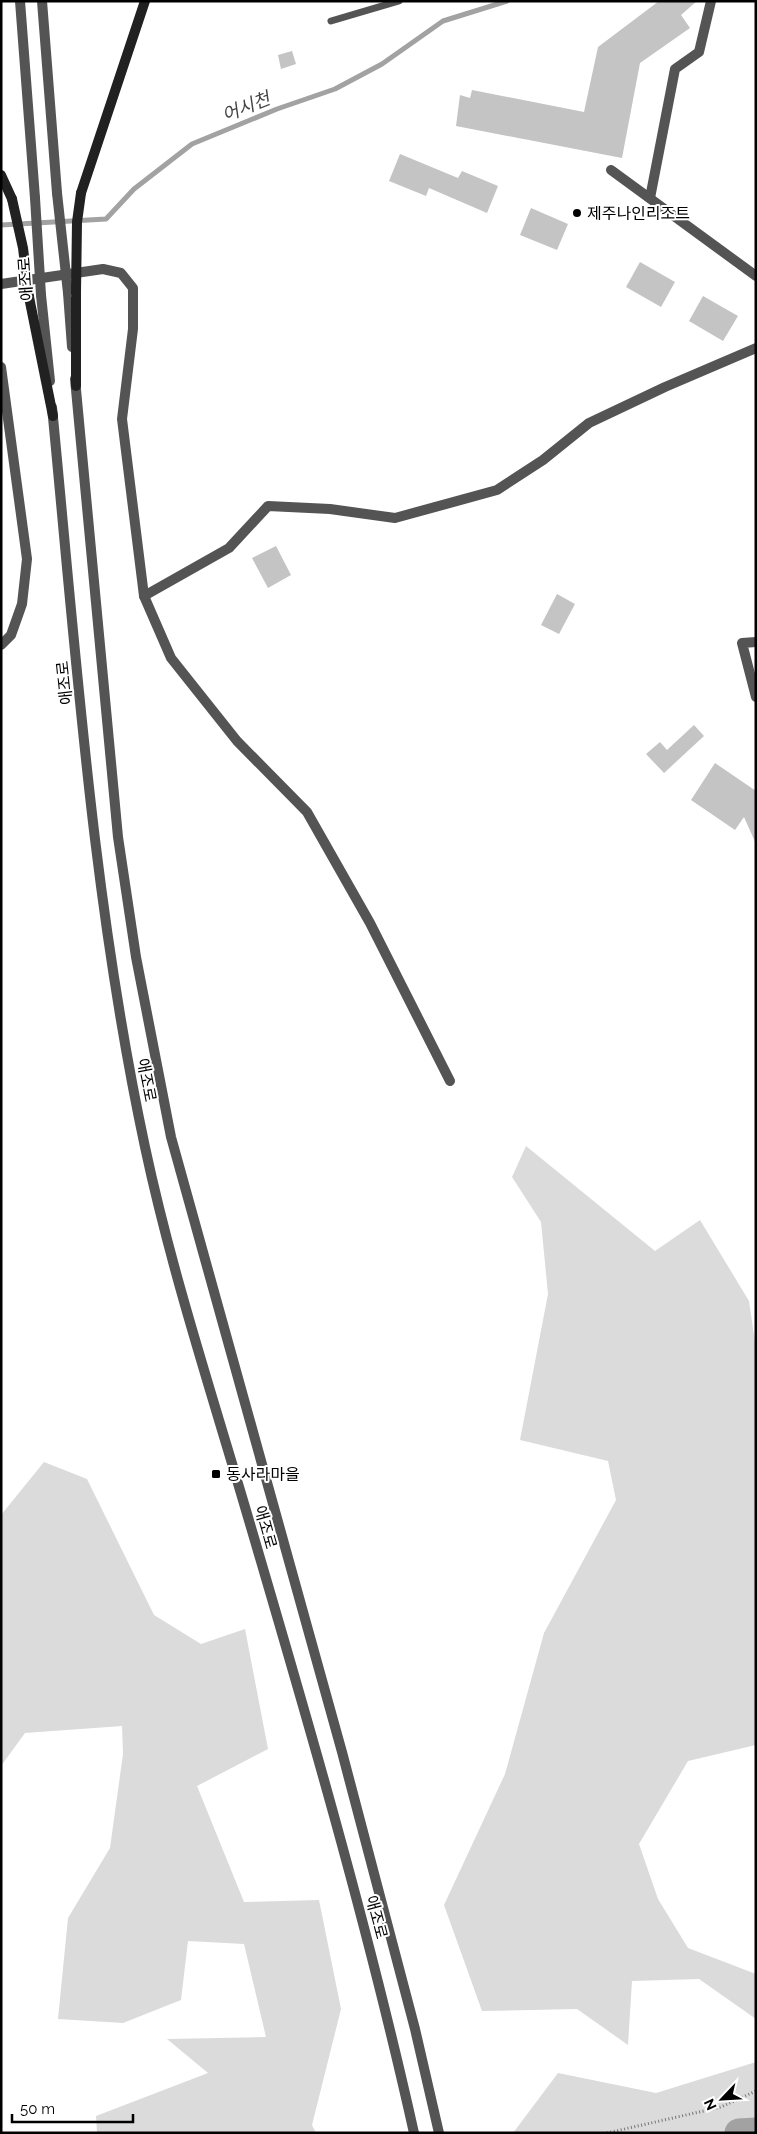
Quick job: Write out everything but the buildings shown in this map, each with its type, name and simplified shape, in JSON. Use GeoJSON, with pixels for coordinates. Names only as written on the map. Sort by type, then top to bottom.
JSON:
{"type":"FeatureCollection","features":[{"type":"Feature","properties":{"kind":"main road"},"geometry":{"type":"LineString","coordinates":[[76,386],[72,293],[81,193],[145,1]]}},
{"type":"Feature","properties":{"kind":"main road"},"geometry":{"type":"LineString","coordinates":[[1,175],[12,199],[23,248],[29,297],[53,416]]}},
{"type":"Feature","properties":{"kind":"street","name":"애조로"},"geometry":{"type":"LineString","coordinates":[[20,1],[41,294],[94,839],[115,981],[145,1148],[168,1244],[318,1757],[393,2038],[414,2133]]}},
{"type":"Feature","properties":{"kind":"street"},"geometry":{"type":"LineString","coordinates":[[42,1],[57,193],[72,293]]}},
{"type":"Feature","properties":{"kind":"street"},"geometry":{"type":"LineString","coordinates":[[650,198],[675,69],[699,52],[711,1]]}},
{"type":"Feature","properties":{"kind":"street"},"geometry":{"type":"LineString","coordinates":[[611,170],[756,276]]}},
{"type":"Feature","properties":{"kind":"street"},"geometry":{"type":"LineString","coordinates":[[1,284],[103,269],[121,273],[133,288],[134,329],[122,419],[144,596],[171,658],[237,741],[307,812],[370,923],[450,1081]]}},
{"type":"Feature","properties":{"kind":"street"},"geometry":{"type":"LineString","coordinates":[[144,596],[228,548],[268,506],[330,509],[395,518],[497,490],[544,460],[589,423],[665,387],[756,348]]}},
{"type":"Feature","properties":{"kind":"street"},"geometry":{"type":"LineString","coordinates":[[1,367],[27,559],[22,604],[11,635],[1,645]]}},
{"type":"Feature","properties":{"kind":"street","name":"애조로"},"geometry":{"type":"LineString","coordinates":[[76,386],[118,837],[136,957],[171,1137],[342,1752],[415,2029],[439,2133]]}},
{"type":"Feature","properties":{"kind":"street"},"geometry":{"type":"LineString","coordinates":[[756,642],[742,643],[756,697]]}},
{"type":"Feature","properties":{"kind":"lane"},"geometry":{"type":"LineString","coordinates":[[331,21],[399,1]]}},
{"type":"Feature","properties":{"kind":"path"},"geometry":{"type":"LineString","coordinates":[[606,2133],[721,2107],[756,2091]]}},
{"type":"Feature","properties":{"kind":"shaded area"},"geometry":{"type":"Polygon","coordinates":[[[526,1146],[655,1251],[700,1220],[749,1301],[756,1349],[756,1745],[688,1761],[639,1844],[658,1899],[688,1948],[756,1974],[756,2019],[699,1979],[632,1981],[628,2045],[577,2009],[482,2011],[444,1905],[505,1774],[544,1633],[616,1500],[608,1461],[520,1440],[548,1294],[541,1222],[512,1177],[526,1146]]]}},
{"type":"Feature","properties":{"kind":"shaded area"},"geometry":{"type":"Polygon","coordinates":[[[44,1462],[87,1479],[154,1615],[201,1644],[245,1629],[268,1749],[197,1786],[244,1902],[319,1900],[341,2009],[312,2125],[316,2133],[97,2133],[96,2116],[208,2073],[167,2039],[266,2037],[244,1944],[188,1941],[181,2000],[123,2023],[58,2019],[68,1918],[110,1848],[123,1754],[122,1726],[25,1733],[1,1766],[1,1515],[44,1462]]]}},
{"type":"Feature","properties":{"kind":"shaded area"},"geometry":{"type":"Polygon","coordinates":[[[756,2062],[756,2133],[513,2133],[558,2073],[656,2093],[756,2062]]]}},
{"type":"Feature","properties":{"kind":"waterway","name":"어시천"},"geometry":{"type":"LineString","coordinates":[[1,225],[106,219],[134,189],[192,144],[277,109],[335,89],[382,64],[443,21],[507,1]]}},
{"type":"Feature","properties":{"kind":"waterway"},"geometry":{"type":"LineString","coordinates":[[739,2133],[756,2132]]}},
{"type":"Feature","properties":{"kind":"place","name":"제주나인리조트"},"geometry":{"type":"Point","coordinates":[577,213]}},
{"type":"Feature","properties":{"kind":"place","name":"동사라마을"},"geometry":{"type":"Point","coordinates":[216,1474]}}]}
